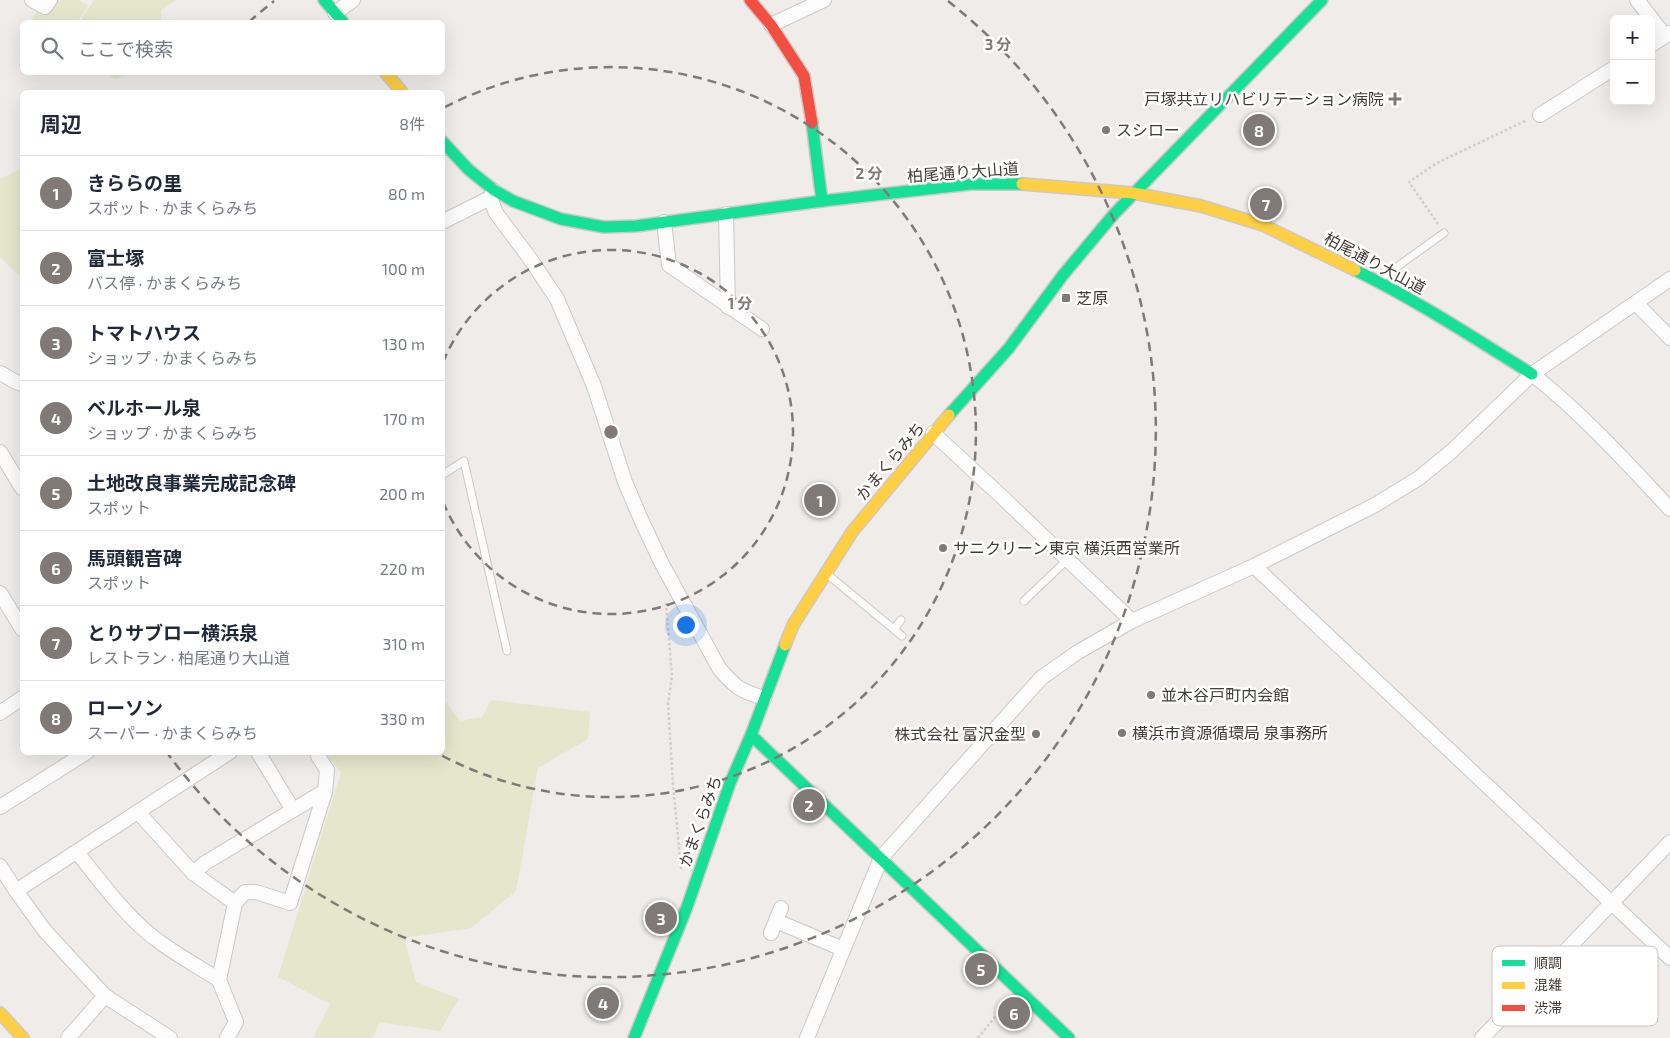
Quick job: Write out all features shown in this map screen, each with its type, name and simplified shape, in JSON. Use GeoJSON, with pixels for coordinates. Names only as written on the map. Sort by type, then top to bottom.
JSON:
{"type":"FeatureCollection","features":[{"type":"Feature","properties":{"kind":"street"},"geometry":{"type":"LineString","coordinates":[[32,0],[46,7],[50,0]]}},
{"type":"Feature","properties":{"kind":"street"},"geometry":{"type":"LineString","coordinates":[[324,0],[339,18],[353,0]]}},
{"type":"Feature","properties":{"kind":"street"},"geometry":{"type":"LineString","coordinates":[[750,0],[771,25],[804,76],[810,104],[822,201]]}},
{"type":"Feature","properties":{"kind":"street"},"geometry":{"type":"LineString","coordinates":[[771,25],[824,0]]}},
{"type":"Feature","properties":{"kind":"street","name":"かまくらみち"},"geometry":{"type":"LineString","coordinates":[[634,1038],[687,907],[730,783],[794,625],[852,532],[933,433],[1009,348],[1064,275],[1114,214],[1322,0]]}},
{"type":"Feature","properties":{"kind":"street"},"geometry":{"type":"LineString","coordinates":[[1637,0],[1668,34],[1655,42]]}},
{"type":"Feature","properties":{"kind":"street"},"geometry":{"type":"LineString","coordinates":[[1540,115],[1610,71]]}},
{"type":"Feature","properties":{"kind":"street"},"geometry":{"type":"LineString","coordinates":[[388,75],[400,90]]}},
{"type":"Feature","properties":{"kind":"street","name":"柏尾通り大山道"},"geometry":{"type":"LineString","coordinates":[[445,144],[492,194],[561,219],[604,226],[636,226],[822,201],[971,184],[1007,184],[1133,194],[1201,206],[1262,225],[1378,281],[1454,325],[1532,374]]}},
{"type":"Feature","properties":{"kind":"street"},"geometry":{"type":"LineString","coordinates":[[445,220],[492,194],[496,213],[557,299],[594,386],[625,482],[662,564],[719,668],[732,683],[744,692],[764,698]]}},
{"type":"Feature","properties":{"kind":"street"},"geometry":{"type":"LineString","coordinates":[[726,214],[728,306]]}},
{"type":"Feature","properties":{"kind":"street"},"geometry":{"type":"LineString","coordinates":[[664,222],[669,265],[762,329]]}},
{"type":"Feature","properties":{"kind":"street"},"geometry":{"type":"LineString","coordinates":[[807,1038],[881,858],[1041,678],[1078,652],[1132,621],[1254,566],[1375,505],[1419,478],[1452,451],[1532,374],[1670,279]]}},
{"type":"Feature","properties":{"kind":"street"},"geometry":{"type":"LineString","coordinates":[[1636,303],[1670,338]]}},
{"type":"Feature","properties":{"kind":"street"},"geometry":{"type":"LineString","coordinates":[[0,373],[20,384]]}},
{"type":"Feature","properties":{"kind":"street"},"geometry":{"type":"LineString","coordinates":[[1532,374],[1555,392],[1668,502]]}},
{"type":"Feature","properties":{"kind":"street"},"geometry":{"type":"LineString","coordinates":[[933,433],[1132,621]]}},
{"type":"Feature","properties":{"kind":"street"},"geometry":{"type":"LineString","coordinates":[[0,452],[20,485]]}},
{"type":"Feature","properties":{"kind":"street"},"geometry":{"type":"LineString","coordinates":[[1254,566],[1658,946]]}},
{"type":"Feature","properties":{"kind":"street"},"geometry":{"type":"LineString","coordinates":[[0,593],[20,626]]}},
{"type":"Feature","properties":{"kind":"street"},"geometry":{"type":"LineString","coordinates":[[0,713],[20,699]]}},
{"type":"Feature","properties":{"kind":"street"},"geometry":{"type":"LineString","coordinates":[[751,735],[1068,1038]]}},
{"type":"Feature","properties":{"kind":"street"},"geometry":{"type":"LineString","coordinates":[[0,807],[82,755]]}},
{"type":"Feature","properties":{"kind":"street"},"geometry":{"type":"LineString","coordinates":[[16,891],[225,755]]}},
{"type":"Feature","properties":{"kind":"street"},"geometry":{"type":"LineString","coordinates":[[260,755],[293,810]]}},
{"type":"Feature","properties":{"kind":"street"},"geometry":{"type":"LineString","coordinates":[[227,1038],[236,1022],[219,980],[234,903],[245,892],[256,892],[290,903],[321,809],[325,791],[327,770],[318,755]]}},
{"type":"Feature","properties":{"kind":"street"},"geometry":{"type":"LineString","coordinates":[[193,873],[205,863],[325,791]]}},
{"type":"Feature","properties":{"kind":"street"},"geometry":{"type":"LineString","coordinates":[[138,812],[193,873],[234,903]]}},
{"type":"Feature","properties":{"kind":"street"},"geometry":{"type":"LineString","coordinates":[[1570,946],[1670,842]]}},
{"type":"Feature","properties":{"kind":"street"},"geometry":{"type":"LineString","coordinates":[[77,852],[97,878],[156,940],[219,980]]}},
{"type":"Feature","properties":{"kind":"street"},"geometry":{"type":"LineString","coordinates":[[0,866],[46,931],[105,996],[170,1038]]}},
{"type":"Feature","properties":{"kind":"street"},"geometry":{"type":"LineString","coordinates":[[776,921],[843,949]]}},
{"type":"Feature","properties":{"kind":"street"},"geometry":{"type":"LineString","coordinates":[[1658,946],[1670,958]]}},
{"type":"Feature","properties":{"kind":"street"},"geometry":{"type":"LineString","coordinates":[[68,1038],[105,996]]}},
{"type":"Feature","properties":{"kind":"street"},"geometry":{"type":"LineString","coordinates":[[0,1013],[23,1038]]}},
{"type":"Feature","properties":{"kind":"street"},"geometry":{"type":"LineString","coordinates":[[1482,1038],[1493,1026]]}},
{"type":"Feature","properties":{"kind":"lane"},"geometry":{"type":"LineString","coordinates":[[1378,281],[1444,233]]}},
{"type":"Feature","properties":{"kind":"lane"},"geometry":{"type":"LineString","coordinates":[[445,473],[464,460],[507,651]]}},
{"type":"Feature","properties":{"kind":"lane"},"geometry":{"type":"LineString","coordinates":[[1024,601],[1068,559]]}},
{"type":"Feature","properties":{"kind":"lane"},"geometry":{"type":"LineString","coordinates":[[826,573],[902,636]]}},
{"type":"Feature","properties":{"kind":"lane"},"geometry":{"type":"LineString","coordinates":[[894,629],[901,620]]}},
{"type":"Feature","properties":{"kind":"path"},"geometry":{"type":"LineString","coordinates":[[1444,233],[1409,182],[1437,163],[1540,115]]}},
{"type":"Feature","properties":{"kind":"path"},"geometry":{"type":"LineString","coordinates":[[666,602],[672,676],[668,704],[682,873]]}},
{"type":"Feature","properties":{"kind":"path"},"geometry":{"type":"LineString","coordinates":[[978,1038],[1018,989]]}},
{"type":"Feature","properties":{"kind":"green space"},"geometry":{"type":"Polygon","coordinates":[[[56,0],[79,0],[88,6],[78,20],[31,20],[38,10],[47,15],[56,0]]]}},
{"type":"Feature","properties":{"kind":"green space"},"geometry":{"type":"Polygon","coordinates":[[[94,0],[176,0],[161,10],[161,20],[81,20],[94,0]]]}},
{"type":"Feature","properties":{"kind":"green space"},"geometry":{"type":"Polygon","coordinates":[[[108,75],[128,75],[115,79],[108,75]]]}},
{"type":"Feature","properties":{"kind":"green space"},"geometry":{"type":"Polygon","coordinates":[[[20,169],[20,277],[0,257],[0,179],[20,169]]]}},
{"type":"Feature","properties":{"kind":"green space"},"geometry":{"type":"Polygon","coordinates":[[[491,700],[590,712],[588,739],[538,768],[516,891],[471,928],[404,938],[416,982],[459,999],[440,1031],[380,1022],[372,1038],[313,1038],[330,1004],[278,977],[341,772],[328,755],[445,755],[445,701],[460,721],[482,717],[491,700]]]}},
{"type":"Feature","properties":{"kind":"traffic: fast"},"geometry":{"type":"LineString","coordinates":[[324,0],[341,20]]}},
{"type":"Feature","properties":{"kind":"traffic: fast"},"geometry":{"type":"LineString","coordinates":[[949,415],[1009,348],[1063,275],[1114,214],[1322,0]]}},
{"type":"Feature","properties":{"kind":"traffic: fast"},"geometry":{"type":"LineString","coordinates":[[812,123],[822,201]]}},
{"type":"Feature","properties":{"kind":"traffic: fast"},"geometry":{"type":"LineString","coordinates":[[445,144],[469,170],[494,190],[513,201],[561,219],[604,227],[636,226],[822,201],[971,184],[1022,184]]}},
{"type":"Feature","properties":{"kind":"traffic: fast"},"geometry":{"type":"LineString","coordinates":[[1355,270],[1423,307],[1532,374]]}},
{"type":"Feature","properties":{"kind":"traffic: fast"},"geometry":{"type":"LineString","coordinates":[[634,1038],[687,907],[730,783],[751,735],[785,645]]}},
{"type":"Feature","properties":{"kind":"traffic: fast"},"geometry":{"type":"LineString","coordinates":[[751,735],[1069,1038]]}},
{"type":"Feature","properties":{"kind":"traffic: slow"},"geometry":{"type":"LineString","coordinates":[[388,75],[400,90]]}},
{"type":"Feature","properties":{"kind":"traffic: slow"},"geometry":{"type":"LineString","coordinates":[[1022,184],[1133,193],[1201,206],[1263,225],[1355,270]]}},
{"type":"Feature","properties":{"kind":"traffic: slow"},"geometry":{"type":"LineString","coordinates":[[785,645],[793,625],[852,532],[949,415]]}},
{"type":"Feature","properties":{"kind":"traffic: slow"},"geometry":{"type":"LineString","coordinates":[[0,1013],[23,1038]]}},
{"type":"Feature","properties":{"kind":"traffic: jam"},"geometry":{"type":"LineString","coordinates":[[750,0],[771,25],[804,76],[812,123]]}},
{"type":"Feature","properties":{"kind":"place","name":"戸塚共立リハビリテーション病院"},"geometry":{"type":"Point","coordinates":[1395,99]}},
{"type":"Feature","properties":{"kind":"place","name":"スシロー"},"geometry":{"type":"Point","coordinates":[1106,130]}},
{"type":"Feature","properties":{"kind":"place","name":"ローソン"},"geometry":{"type":"Point","coordinates":[1259,130]}},
{"type":"Feature","properties":{"kind":"place","name":"とりサブロー横浜泉"},"geometry":{"type":"Point","coordinates":[1266,204]}},
{"type":"Feature","properties":{"kind":"place","name":"芝原"},"geometry":{"type":"Point","coordinates":[1066,298]}},
{"type":"Feature","properties":{"kind":"place","name":"きららの里"},"geometry":{"type":"Point","coordinates":[820,500]}},
{"type":"Feature","properties":{"kind":"place","name":"サニクリーン東京 横浜西営業所"},"geometry":{"type":"Point","coordinates":[943,548]}},
{"type":"Feature","properties":{"kind":"place","name":"並木谷戸町内会館"},"geometry":{"type":"Point","coordinates":[1151,695]}},
{"type":"Feature","properties":{"kind":"place","name":"横浜市資源循環局 泉事務所"},"geometry":{"type":"Point","coordinates":[1122,733]}},
{"type":"Feature","properties":{"kind":"place","name":"株式会社 富沢金型"},"geometry":{"type":"Point","coordinates":[1036,734]}},
{"type":"Feature","properties":{"kind":"place","name":"富士塚"},"geometry":{"type":"Point","coordinates":[809,805]}},
{"type":"Feature","properties":{"kind":"place","name":"トマトハウス"},"geometry":{"type":"Point","coordinates":[661,918]}},
{"type":"Feature","properties":{"kind":"place","name":"土地改良事業完成記念碑"},"geometry":{"type":"Point","coordinates":[981,969]}},
{"type":"Feature","properties":{"kind":"place","name":"ベルホール泉"},"geometry":{"type":"Point","coordinates":[603,1003]}},
{"type":"Feature","properties":{"kind":"place","name":"馬頭観音碑"},"geometry":{"type":"Point","coordinates":[1014,1013]}}]}
